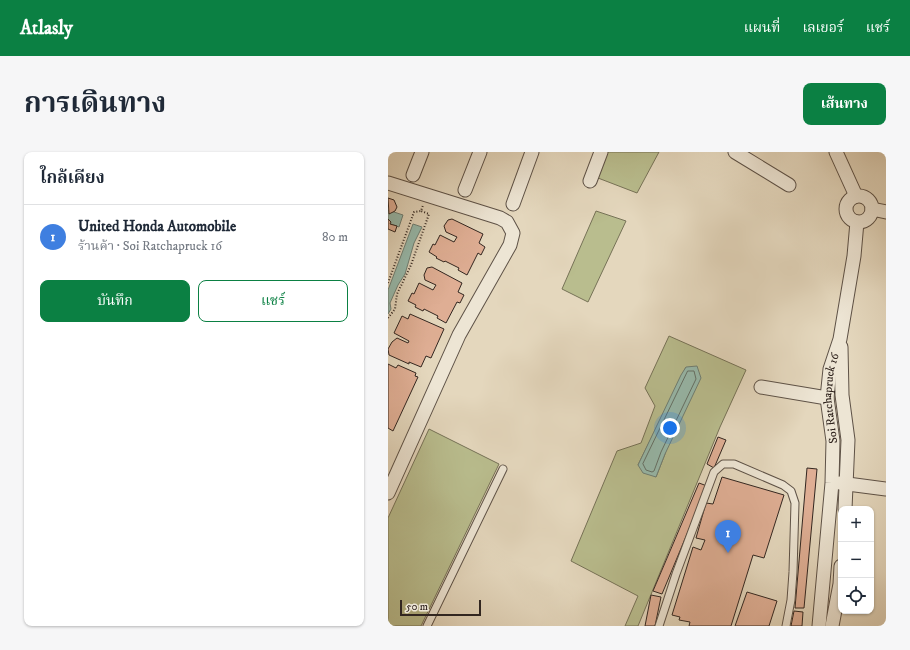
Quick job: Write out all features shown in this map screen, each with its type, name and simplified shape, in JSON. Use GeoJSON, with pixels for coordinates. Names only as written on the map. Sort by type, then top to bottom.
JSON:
{"type":"FeatureCollection","features":[{"type":"Feature","properties":{"kind":"street"},"geometry":{"type":"LineString","coordinates":[[413,175],[422,152]]}},
{"type":"Feature","properties":{"kind":"street"},"geometry":{"type":"LineString","coordinates":[[465,190],[480,152]]}},
{"type":"Feature","properties":{"kind":"street"},"geometry":{"type":"LineString","coordinates":[[513,204],[532,152]]}},
{"type":"Feature","properties":{"kind":"street"},"geometry":{"type":"LineString","coordinates":[[590,181],[601,152]]}},
{"type":"Feature","properties":{"kind":"street"},"geometry":{"type":"LineString","coordinates":[[736,152],[789,185]]}},
{"type":"Feature","properties":{"kind":"street"},"geometry":{"type":"LineString","coordinates":[[836,152],[856,196]]}},
{"type":"Feature","properties":{"kind":"street"},"geometry":{"type":"LineString","coordinates":[[388,183],[500,218],[506,222],[513,233],[510,245],[459,335],[388,493]]}},
{"type":"Feature","properties":{"kind":"street"},"geometry":{"type":"LineString","coordinates":[[856,196],[866,198],[872,209],[871,214],[865,220],[857,222],[849,218],[846,210],[847,202],[856,196]]}},
{"type":"Feature","properties":{"kind":"street"},"geometry":{"type":"LineString","coordinates":[[872,209],[886,212]]}},
{"type":"Feature","properties":{"kind":"street","name":"Soi Ratchapruek 16"},"geometry":{"type":"LineString","coordinates":[[826,624],[833,441],[827,398],[830,369],[840,339],[854,256],[857,222]]}},
{"type":"Feature","properties":{"kind":"street","name":"Soi Ratchapruek 16"},"geometry":{"type":"LineString","coordinates":[[840,339],[842,395],[848,440],[846,506]]}},
{"type":"Feature","properties":{"kind":"street"},"geometry":{"type":"LineString","coordinates":[[761,387],[827,398]]}},
{"type":"Feature","properties":{"kind":"street"},"geometry":{"type":"LineString","coordinates":[[832,483],[886,489]]}},
{"type":"Feature","properties":{"kind":"street","name":"Soi Ratchapruek 16"},"geometry":{"type":"LineString","coordinates":[[826,624],[840,584],[840,578]]}},
{"type":"Feature","properties":{"kind":"lane"},"geometry":{"type":"LineString","coordinates":[[658,626],[714,472],[723,464],[734,464],[782,485],[791,491],[795,503],[793,572],[791,600],[786,626]]}},
{"type":"Feature","properties":{"kind":"lane"},"geometry":{"type":"LineString","coordinates":[[427,626],[503,469]]}},
{"type":"Feature","properties":{"kind":"path"},"geometry":{"type":"LineString","coordinates":[[421,211],[426,195]]}},
{"type":"Feature","properties":{"kind":"path"},"geometry":{"type":"LineString","coordinates":[[388,283],[414,212],[421,211],[429,214],[411,265],[397,294],[395,309],[388,318]]}},
{"type":"Feature","properties":{"kind":"green space"},"geometry":{"type":"Polygon","coordinates":[[[607,152],[659,152],[637,193],[598,178],[607,152]]]}},
{"type":"Feature","properties":{"kind":"green space"},"geometry":{"type":"Polygon","coordinates":[[[596,211],[626,221],[588,302],[562,289],[596,211]]]}},
{"type":"Feature","properties":{"kind":"green space"},"geometry":{"type":"Polygon","coordinates":[[[669,336],[746,370],[720,427],[638,626],[625,626],[638,596],[571,561],[617,451],[641,443],[655,406],[645,388],[669,336]],[[686,367],[638,465],[656,477],[665,454],[686,367]]]}},
{"type":"Feature","properties":{"kind":"green space"},"geometry":{"type":"Polygon","coordinates":[[[429,429],[499,464],[421,626],[388,626],[388,518],[429,429]]]}},
{"type":"Feature","properties":{"kind":"water"},"geometry":{"type":"Polygon","coordinates":[[[388,210],[403,215],[399,227],[388,223],[388,210]]]}},
{"type":"Feature","properties":{"kind":"water"},"geometry":{"type":"Polygon","coordinates":[[[413,224],[422,227],[414,243],[405,274],[390,303],[391,309],[388,314],[388,290],[413,224]]]}},
{"type":"Feature","properties":{"kind":"water"},"geometry":{"type":"Polygon","coordinates":[[[697,366],[701,378],[665,454],[656,477],[643,473],[638,465],[681,375],[686,367],[697,366]]]}},
{"type":"Feature","properties":{"kind":"building"},"geometry":{"type":"Polygon","coordinates":[[[388,198],[394,200],[397,207],[395,211],[389,214],[388,198]]]}},
{"type":"Feature","properties":{"kind":"building"},"geometry":{"type":"Polygon","coordinates":[[[388,219],[391,222],[390,224],[397,226],[395,232],[388,229],[388,219]]]}},
{"type":"Feature","properties":{"kind":"building"},"geometry":{"type":"Polygon","coordinates":[[[452,219],[483,234],[479,243],[485,247],[481,255],[478,253],[467,275],[458,270],[459,268],[436,258],[437,257],[429,252],[433,244],[435,245],[440,235],[454,242],[457,237],[446,232],[444,226],[448,220],[452,219]]]}},
{"type":"Feature","properties":{"kind":"building"},"geometry":{"type":"Polygon","coordinates":[[[432,267],[462,283],[458,292],[464,295],[460,303],[457,302],[446,323],[437,318],[438,316],[424,309],[423,311],[415,307],[416,305],[408,301],[412,293],[414,294],[419,283],[433,290],[436,285],[425,280],[424,275],[427,268],[432,267]]]}},
{"type":"Feature","properties":{"kind":"building"},"geometry":{"type":"Polygon","coordinates":[[[410,314],[444,329],[431,358],[426,356],[421,367],[409,362],[409,364],[389,355],[388,349],[392,342],[397,338],[408,343],[409,341],[394,333],[402,316],[408,319],[410,314]]]}},
{"type":"Feature","properties":{"kind":"building"},"geometry":{"type":"Polygon","coordinates":[[[388,364],[396,368],[398,365],[416,373],[415,376],[418,377],[393,431],[388,428],[388,364]]]}},
{"type":"Feature","properties":{"kind":"building"},"geometry":{"type":"Polygon","coordinates":[[[718,437],[726,440],[714,468],[707,464],[718,437]]]}},
{"type":"Feature","properties":{"kind":"building"},"geometry":{"type":"Polygon","coordinates":[[[807,468],[817,469],[804,608],[795,608],[807,468]]]}},
{"type":"Feature","properties":{"kind":"building"},"geometry":{"type":"Polygon","coordinates":[[[722,477],[784,495],[764,558],[753,555],[731,626],[689,626],[690,622],[679,620],[680,617],[672,615],[693,547],[701,550],[705,540],[696,538],[706,503],[713,504],[722,477]]]}},
{"type":"Feature","properties":{"kind":"building"},"geometry":{"type":"Polygon","coordinates":[[[699,483],[707,486],[662,594],[653,591],[699,483]]]}},
{"type":"Feature","properties":{"kind":"building"},"geometry":{"type":"Polygon","coordinates":[[[747,592],[777,601],[769,626],[735,626],[747,592]]]}},
{"type":"Feature","properties":{"kind":"building"},"geometry":{"type":"Polygon","coordinates":[[[651,595],[661,597],[655,626],[645,626],[651,595]]]}},
{"type":"Feature","properties":{"kind":"building"},"geometry":{"type":"Polygon","coordinates":[[[794,611],[803,612],[802,626],[791,626],[794,611]]]}},
{"type":"Feature","properties":{"kind":"place","name":"United Honda Automobile"},"geometry":{"type":"Point","coordinates":[728,553]}}]}
